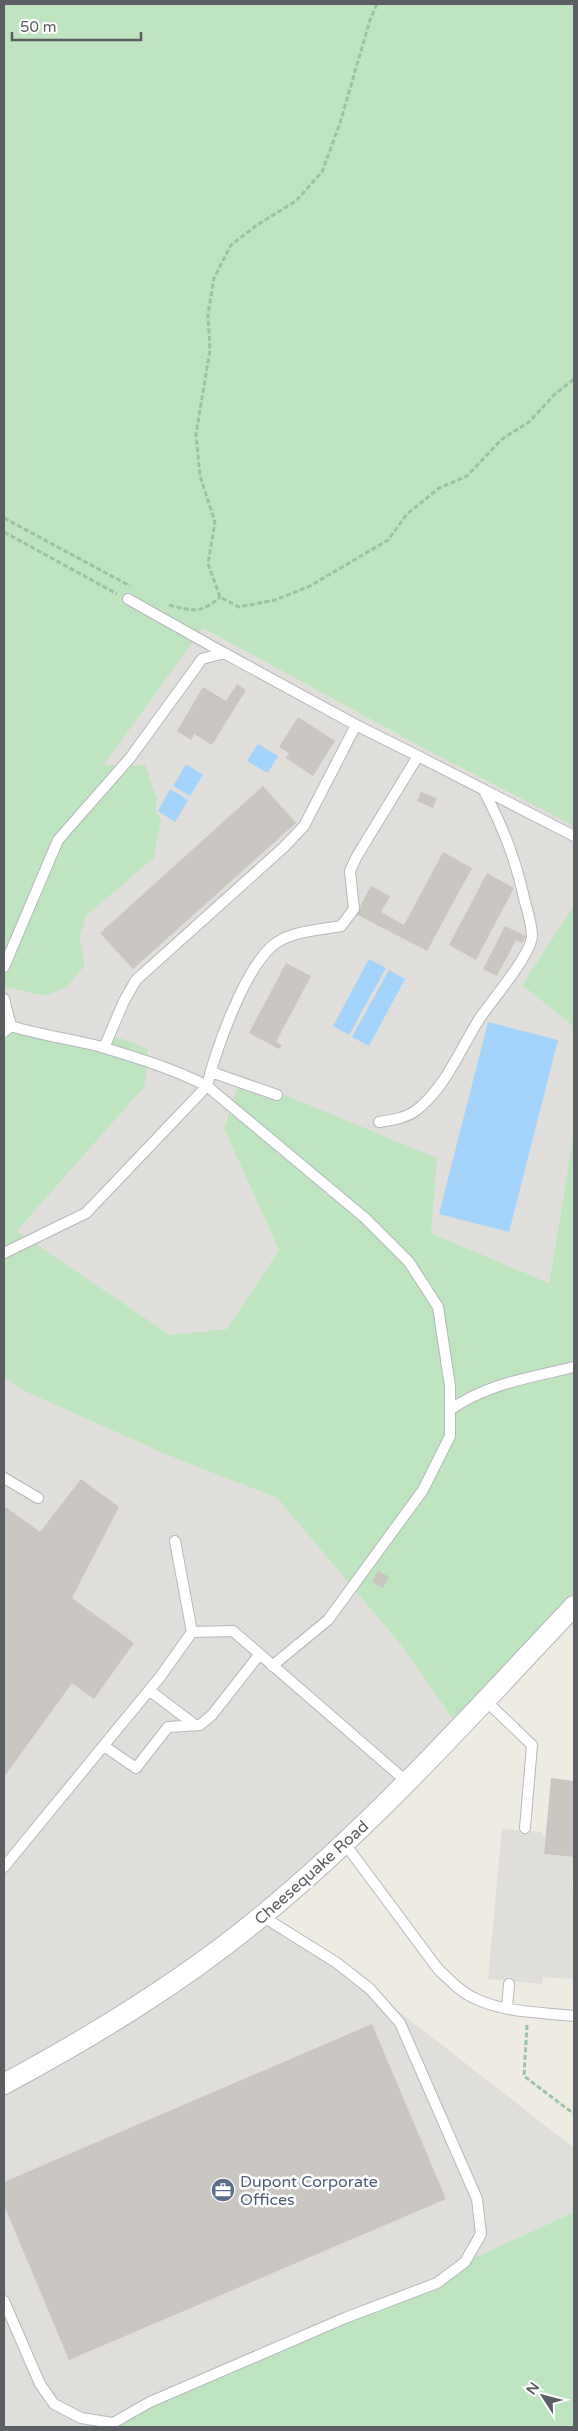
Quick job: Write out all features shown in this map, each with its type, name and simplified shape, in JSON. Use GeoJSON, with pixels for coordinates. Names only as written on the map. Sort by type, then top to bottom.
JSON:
{"type":"FeatureCollection","features":[{"type":"Feature","properties":{"kind":"street","name":"Cheesequake Road"},"geometry":{"type":"LineString","coordinates":[[4,2084],[58,2055],[143,2004],[262,1916],[345,1844],[486,1701],[574,1606]]}},
{"type":"Feature","properties":{"kind":"lane"},"geometry":{"type":"LineString","coordinates":[[128,600],[356,725],[574,836]]}},
{"type":"Feature","properties":{"kind":"lane"},"geometry":{"type":"LineString","coordinates":[[4,967],[58,840],[130,758],[202,659],[224,653]]}},
{"type":"Feature","properties":{"kind":"lane"},"geometry":{"type":"LineString","coordinates":[[104,1048],[124,1001],[136,980],[284,848],[304,826],[356,725]]}},
{"type":"Feature","properties":{"kind":"lane"},"geometry":{"type":"LineString","coordinates":[[4,1252],[86,1213],[208,1086],[214,1058],[246,984],[272,946],[290,936],[341,926],[354,909],[350,870],[418,756]]}},
{"type":"Feature","properties":{"kind":"lane"},"geometry":{"type":"LineString","coordinates":[[379,1122],[399,1119],[418,1110],[438,1087],[456,1063],[478,1020],[527,952],[532,936],[519,872],[503,828],[483,789]]}},
{"type":"Feature","properties":{"kind":"lane"},"geometry":{"type":"LineString","coordinates":[[4,999],[7,1029],[104,1048],[187,1075],[208,1086],[365,1218],[409,1262],[438,1306],[450,1386],[450,1436],[423,1490],[328,1620],[272,1666]]}},
{"type":"Feature","properties":{"kind":"lane"},"geometry":{"type":"LineString","coordinates":[[211,1072],[278,1095]]}},
{"type":"Feature","properties":{"kind":"lane"},"geometry":{"type":"LineString","coordinates":[[450,1410],[464,1399],[499,1386],[574,1367]]}},
{"type":"Feature","properties":{"kind":"lane"},"geometry":{"type":"LineString","coordinates":[[4,1478],[38,1498]]}},
{"type":"Feature","properties":{"kind":"lane"},"geometry":{"type":"LineString","coordinates":[[4,1867],[149,1690],[192,1632],[175,1542]]}},
{"type":"Feature","properties":{"kind":"lane"},"geometry":{"type":"LineString","coordinates":[[192,1632],[233,1631],[406,1781]]}},
{"type":"Feature","properties":{"kind":"lane"},"geometry":{"type":"LineString","coordinates":[[104,1746],[136,1768],[168,1727],[200,1725],[212,1714],[259,1655]]}},
{"type":"Feature","properties":{"kind":"lane"},"geometry":{"type":"LineString","coordinates":[[149,1690],[195,1725]]}},
{"type":"Feature","properties":{"kind":"lane"},"geometry":{"type":"LineString","coordinates":[[486,1701],[532,1745],[524,1828]]}},
{"type":"Feature","properties":{"kind":"lane"},"geometry":{"type":"LineString","coordinates":[[345,1844],[438,1969],[473,1998],[497,2007],[574,2016]]}},
{"type":"Feature","properties":{"kind":"lane"},"geometry":{"type":"LineString","coordinates":[[4,2301],[40,2384],[54,2404],[81,2418],[113,2423],[150,2402],[318,2329],[437,2283],[465,2262],[480,2234],[478,2199],[400,2023],[370,1989],[337,1963],[262,1916]]}},
{"type":"Feature","properties":{"kind":"lane"},"geometry":{"type":"LineString","coordinates":[[507,2008],[510,1984]]}},
{"type":"Feature","properties":{"kind":"path"},"geometry":{"type":"LineString","coordinates":[[377,4],[370,20],[340,123],[322,172],[296,201],[257,225],[231,245],[214,278],[208,314],[210,350],[196,434],[200,476],[216,522],[208,564],[220,597],[239,607],[276,600],[310,586],[388,540],[407,514],[439,488],[467,476],[502,439],[529,422],[555,394],[574,379]]}},
{"type":"Feature","properties":{"kind":"path"},"geometry":{"type":"LineString","coordinates":[[4,518],[138,590]]}},
{"type":"Feature","properties":{"kind":"path"},"geometry":{"type":"LineString","coordinates":[[4,532],[128,600]]}},
{"type":"Feature","properties":{"kind":"path"},"geometry":{"type":"LineString","coordinates":[[163,604],[192,611],[209,607],[220,597]]}},
{"type":"Feature","properties":{"kind":"path"},"geometry":{"type":"LineString","coordinates":[[528,2011],[524,2076],[574,2114]]}},
{"type":"Feature","properties":{"kind":"shaded area"},"geometry":{"type":"Polygon","coordinates":[[[203,628],[425,749],[574,826],[574,905],[522,985],[574,1027],[574,1132],[549,1283],[431,1233],[224,1129],[279,1250],[227,1330],[170,1335],[17,1231],[145,1086],[104,1048],[11,1026],[4,999],[4,987],[45,996],[85,965],[80,937],[86,916],[154,858],[161,820],[156,811],[157,799],[104,765],[203,628]]]}},
{"type":"Feature","properties":{"kind":"shaded area"},"geometry":{"type":"Polygon","coordinates":[[[4,1376],[20,1389],[165,1454],[277,1498],[401,1645],[459,1728],[262,1917],[370,1989],[574,2148],[574,2212],[465,2262],[437,2283],[104,2427],[4,2427],[4,1376]]]}},
{"type":"Feature","properties":{"kind":"shaded area"},"geometry":{"type":"Polygon","coordinates":[[[502,1829],[542,1832],[542,1835],[545,1836],[544,1854],[574,1857],[572,1892],[574,1892],[574,1979],[543,1977],[542,1984],[488,1979],[502,1829]]]}},
{"type":"Feature","properties":{"kind":"green space"},"geometry":{"type":"Polygon","coordinates":[[[4,4],[574,4],[574,826],[425,749],[203,628],[104,765],[145,765],[157,799],[156,811],[161,820],[154,858],[86,916],[80,937],[85,965],[67,987],[45,996],[4,987],[4,4]]]}},
{"type":"Feature","properties":{"kind":"green space"},"geometry":{"type":"Polygon","coordinates":[[[574,905],[574,1027],[522,985],[574,905]]]}},
{"type":"Feature","properties":{"kind":"green space"},"geometry":{"type":"Polygon","coordinates":[[[4,999],[11,1026],[104,1048],[117,1037],[148,1049],[145,1086],[17,1231],[170,1335],[227,1329],[279,1250],[224,1129],[241,1077],[437,1158],[431,1233],[549,1283],[574,1132],[574,1606],[459,1728],[401,1645],[277,1498],[165,1454],[20,1389],[4,1376],[4,999]]]}},
{"type":"Feature","properties":{"kind":"green space"},"geometry":{"type":"Polygon","coordinates":[[[574,2212],[574,2427],[104,2427],[437,2283],[465,2262],[574,2212]]]}},
{"type":"Feature","properties":{"kind":"water"},"geometry":{"type":"Polygon","coordinates":[[[258,744],[278,756],[268,773],[247,761],[258,744]]]}},
{"type":"Feature","properties":{"kind":"water"},"geometry":{"type":"Polygon","coordinates":[[[186,764],[203,775],[190,796],[173,786],[186,764]]]}},
{"type":"Feature","properties":{"kind":"water"},"geometry":{"type":"Polygon","coordinates":[[[170,789],[188,800],[175,822],[158,811],[170,789]]]}},
{"type":"Feature","properties":{"kind":"water"},"geometry":{"type":"Polygon","coordinates":[[[369,959],[386,968],[349,1035],[333,1026],[369,959]]]}},
{"type":"Feature","properties":{"kind":"water"},"geometry":{"type":"Polygon","coordinates":[[[389,970],[405,979],[369,1046],[352,1037],[389,970]]]}},
{"type":"Feature","properties":{"kind":"water"},"geometry":{"type":"Polygon","coordinates":[[[488,1022],[558,1040],[509,1232],[439,1214],[488,1022]]]}},
{"type":"Feature","properties":{"kind":"building"},"geometry":{"type":"Polygon","coordinates":[[[237,684],[246,690],[212,745],[194,734],[191,740],[177,731],[203,687],[226,701],[237,684]]]}},
{"type":"Feature","properties":{"kind":"building"},"geometry":{"type":"Polygon","coordinates":[[[298,717],[335,741],[313,776],[286,758],[289,753],[279,747],[298,717]]]}},
{"type":"Feature","properties":{"kind":"building"},"geometry":{"type":"Polygon","coordinates":[[[263,786],[296,823],[133,969],[100,933],[263,786]]]}},
{"type":"Feature","properties":{"kind":"building"},"geometry":{"type":"Polygon","coordinates":[[[421,792],[437,798],[433,808],[417,801],[421,792]]]}},
{"type":"Feature","properties":{"kind":"building"},"geometry":{"type":"Polygon","coordinates":[[[443,852],[472,868],[427,951],[356,914],[371,886],[390,896],[381,912],[404,925],[443,852]]]}},
{"type":"Feature","properties":{"kind":"building"},"geometry":{"type":"Polygon","coordinates":[[[487,873],[514,888],[476,960],[449,945],[487,873]]]}},
{"type":"Feature","properties":{"kind":"building"},"geometry":{"type":"Polygon","coordinates":[[[505,926],[526,936],[522,943],[516,940],[497,976],[483,969],[505,926]]]}},
{"type":"Feature","properties":{"kind":"building"},"geometry":{"type":"Polygon","coordinates":[[[286,963],[311,976],[276,1042],[282,1045],[279,1049],[249,1033],[286,963]]]}},
{"type":"Feature","properties":{"kind":"building"},"geometry":{"type":"Polygon","coordinates":[[[81,1479],[119,1507],[72,1598],[134,1643],[94,1699],[72,1683],[4,1777],[4,1509],[6,1507],[40,1532],[81,1479]]]}},
{"type":"Feature","properties":{"kind":"building"},"geometry":{"type":"Polygon","coordinates":[[[378,1571],[389,1577],[383,1588],[372,1582],[378,1571]]]}},
{"type":"Feature","properties":{"kind":"building"},"geometry":{"type":"Polygon","coordinates":[[[551,1778],[574,1781],[574,1857],[544,1854],[551,1778]]]}},
{"type":"Feature","properties":{"kind":"building","name":"Dupont Corporate Offices"},"geometry":{"type":"Polygon","coordinates":[[[372,2024],[446,2199],[69,2360],[4,2205],[4,2182],[372,2024]]]}},
{"type":"Feature","properties":{"kind":"place","name":"Dupont Corporate Offices"},"geometry":{"type":"Point","coordinates":[223,2190]}}]}
